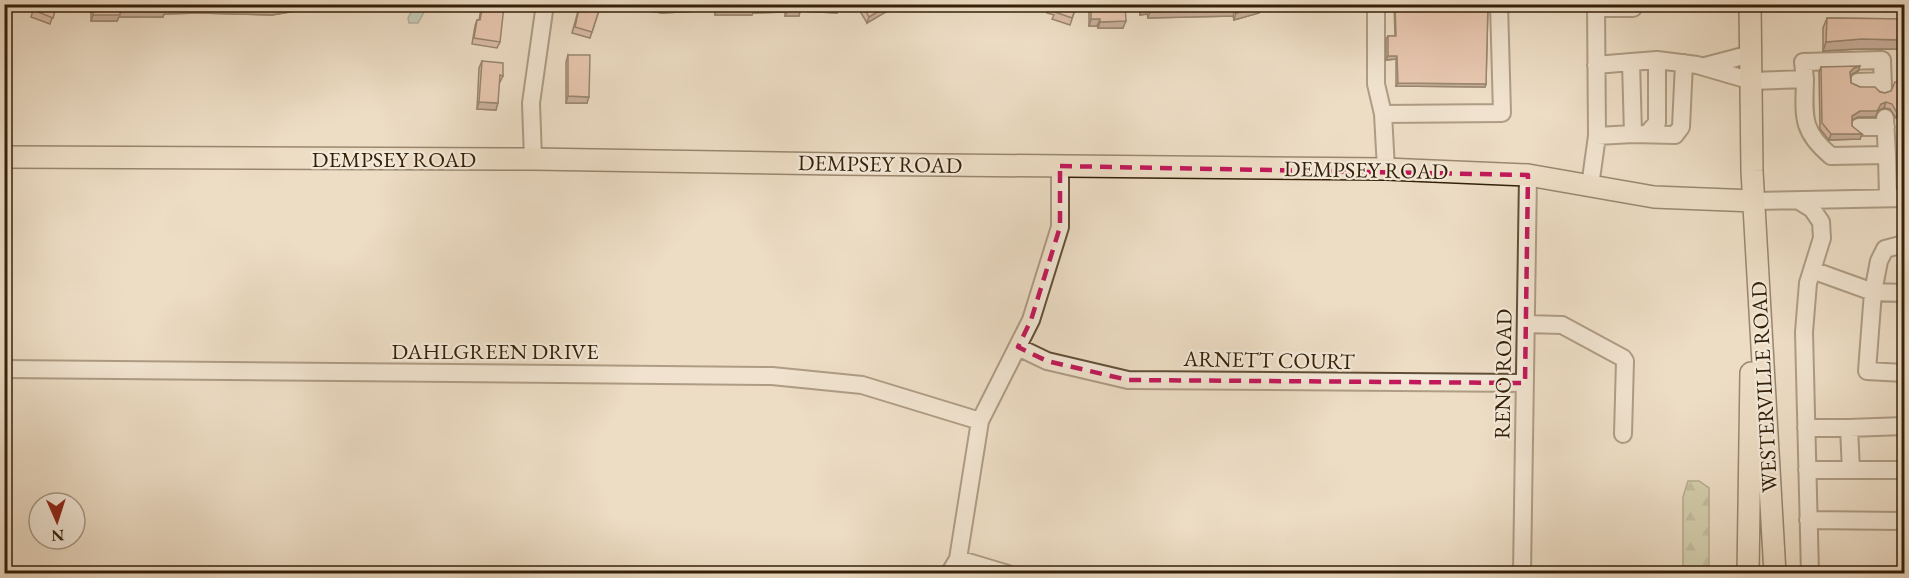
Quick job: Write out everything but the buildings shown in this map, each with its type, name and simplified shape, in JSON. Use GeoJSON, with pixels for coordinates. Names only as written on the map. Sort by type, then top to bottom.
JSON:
{"type":"FeatureCollection","features":[{"type":"Feature","properties":{"kind":"main road","name":"WESTERVILLE ROAD"},"geometry":{"type":"LineString","coordinates":[[1748,573],[1754,201],[1751,4]]}},
{"type":"Feature","properties":{"kind":"main road","name":"DEMPSEY ROAD"},"geometry":{"type":"LineString","coordinates":[[4,157],[533,159],[1386,169],[1528,175],[1654,197],[1754,201]]}},
{"type":"Feature","properties":{"kind":"main road","name":"WESTERVILLE ROAD"},"geometry":{"type":"LineString","coordinates":[[1754,201],[1775,573]]}},
{"type":"Feature","properties":{"kind":"street"},"geometry":{"type":"LineString","coordinates":[[533,159],[531,103],[545,4]]}},
{"type":"Feature","properties":{"kind":"street"},"geometry":{"type":"LineString","coordinates":[[1376,4],[1376,84],[1383,114],[1386,169]]}},
{"type":"Feature","properties":{"kind":"street"},"geometry":{"type":"LineString","coordinates":[[1383,114],[1502,113],[1499,4]]}},
{"type":"Feature","properties":{"kind":"street"},"geometry":{"type":"LineString","coordinates":[[1590,186],[1597,136],[1596,6],[1633,8]]}},
{"type":"Feature","properties":{"kind":"street"},"geometry":{"type":"LineString","coordinates":[[1704,66],[1751,54]]}},
{"type":"Feature","properties":{"kind":"street"},"geometry":{"type":"LineString","coordinates":[[1596,65],[1658,60],[1704,66],[1752,81],[1810,82]]}},
{"type":"Feature","properties":{"kind":"street"},"geometry":{"type":"LineString","coordinates":[[1640,134],[1657,123],[1658,60]]}},
{"type":"Feature","properties":{"kind":"street"},"geometry":{"type":"LineString","coordinates":[[1858,82],[1883,84],[1882,60],[1803,62],[1810,82],[1813,128],[1817,144],[1831,156],[1887,155]]}},
{"type":"Feature","properties":{"kind":"street"},"geometry":{"type":"LineString","coordinates":[[1632,62],[1640,134]]}},
{"type":"Feature","properties":{"kind":"street"},"geometry":{"type":"LineString","coordinates":[[1597,136],[1675,135],[1681,127],[1684,63]]}},
{"type":"Feature","properties":{"kind":"street"},"geometry":{"type":"LineString","coordinates":[[1754,201],[1897,198],[1887,155],[1886,123],[1859,127]]}},
{"type":"Feature","properties":{"kind":"street"},"geometry":{"type":"LineString","coordinates":[[949,573],[958,559],[980,421],[1031,320],[1060,227],[1060,166]]}},
{"type":"Feature","properties":{"kind":"street","name":"RENO ROAD"},"geometry":{"type":"LineString","coordinates":[[1522,573],[1528,175]]}},
{"type":"Feature","properties":{"kind":"street"},"geometry":{"type":"LineString","coordinates":[[1799,201],[1812,209],[1821,222],[1822,238],[1808,283],[1804,332],[1810,573]]}},
{"type":"Feature","properties":{"kind":"street"},"geometry":{"type":"LineString","coordinates":[[1904,259],[1904,244],[1886,249],[1879,261],[1873,291],[1868,371],[1905,374]]}},
{"type":"Feature","properties":{"kind":"street"},"geometry":{"type":"LineString","coordinates":[[1812,270],[1873,291],[1904,288]]}},
{"type":"Feature","properties":{"kind":"street"},"geometry":{"type":"LineString","coordinates":[[1526,324],[1562,326],[1623,358],[1625,361],[1623,434]]}},
{"type":"Feature","properties":{"kind":"street","name":"ARNETT COURT"},"geometry":{"type":"LineString","coordinates":[[1018,346],[1047,361],[1128,380],[1525,383]]}},
{"type":"Feature","properties":{"kind":"street","name":"DAHLGREEN DRIVE"},"geometry":{"type":"LineString","coordinates":[[4,369],[772,376],[862,385],[980,421]]}},
{"type":"Feature","properties":{"kind":"street"},"geometry":{"type":"LineString","coordinates":[[1806,428],[1905,426]]}},
{"type":"Feature","properties":{"kind":"street"},"geometry":{"type":"LineString","coordinates":[[1849,428],[1851,470]]}},
{"type":"Feature","properties":{"kind":"street"},"geometry":{"type":"LineString","coordinates":[[1807,470],[1905,470]]}},
{"type":"Feature","properties":{"kind":"street"},"geometry":{"type":"LineString","coordinates":[[1808,520],[1905,521]]}},
{"type":"Feature","properties":{"kind":"street"},"geometry":{"type":"LineString","coordinates":[[958,559],[1008,573]]}},
{"type":"Feature","properties":{"kind":"highlighted area"},"geometry":{"type":"Polygon","coordinates":[[[1060,166],[1528,175],[1525,383],[1128,380],[1047,361],[1018,347],[1031,320],[1060,227],[1060,166]]]}},
{"type":"Feature","properties":{"kind":"green space"},"geometry":{"type":"Polygon","coordinates":[[[1688,481],[1699,481],[1709,488],[1709,573],[1683,573],[1683,497],[1688,481]]]}},
{"type":"Feature","properties":{"kind":"water"},"geometry":{"type":"Polygon","coordinates":[[[416,4],[427,7],[418,23],[409,23],[408,18],[416,4]]]}},
{"type":"Feature","properties":{"kind":"tunnel"},"geometry":{"type":"LineString","coordinates":[[1904,259],[1904,279]]}}]}
